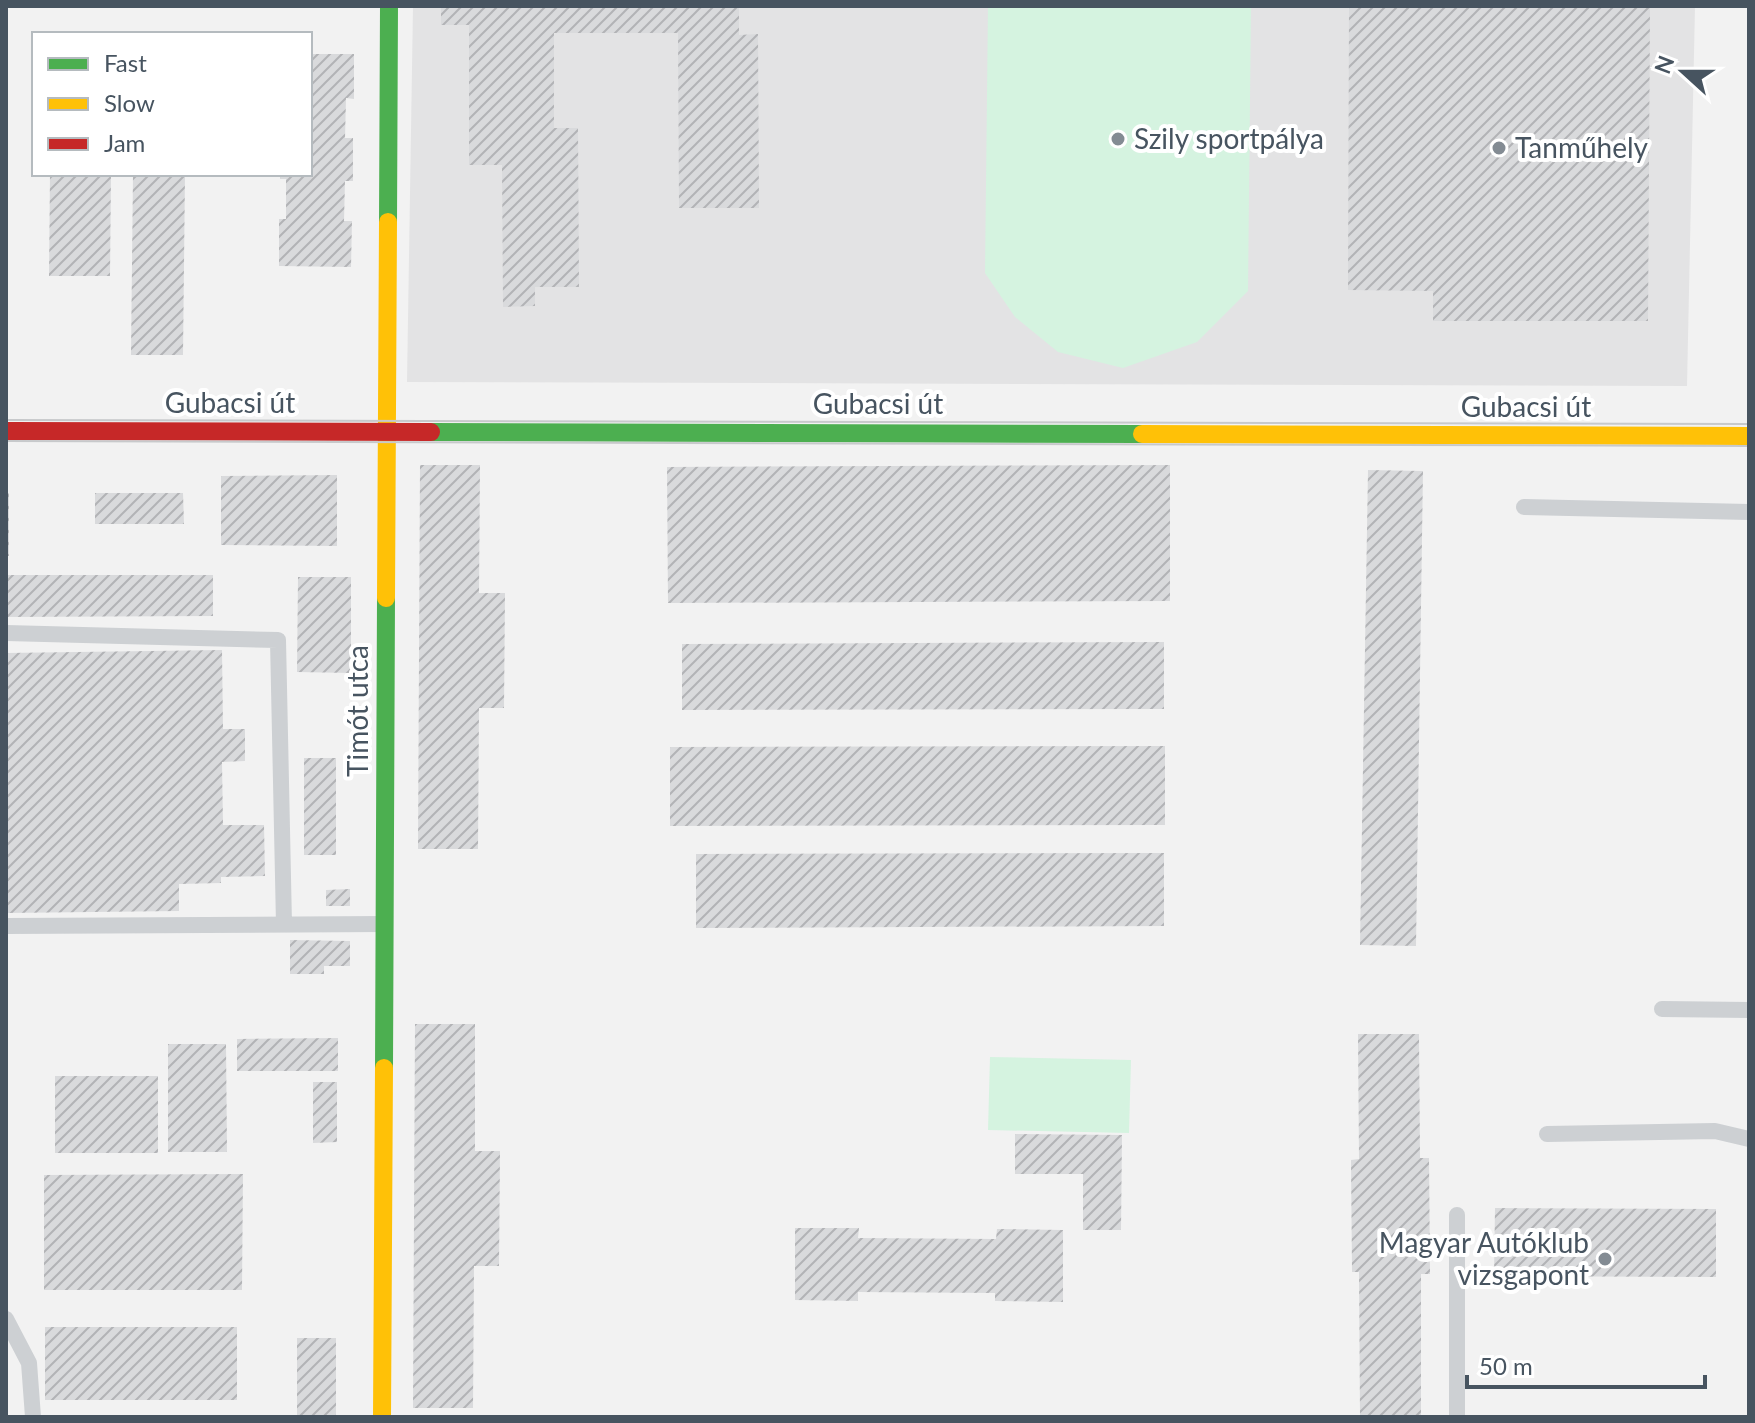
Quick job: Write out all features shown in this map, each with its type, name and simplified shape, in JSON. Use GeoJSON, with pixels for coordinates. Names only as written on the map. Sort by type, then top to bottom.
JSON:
{"type":"FeatureCollection","features":[{"type":"Feature","properties":{"kind":"street","name":"Timót utca"},"geometry":{"type":"LineString","coordinates":[[382,1417],[389,6]]}},
{"type":"Feature","properties":{"kind":"street","name":"Gubacsi út"},"geometry":{"type":"LineString","coordinates":[[6,431],[1749,436]]}},
{"type":"Feature","properties":{"kind":"lane"},"geometry":{"type":"LineString","coordinates":[[1524,507],[1749,512]]}},
{"type":"Feature","properties":{"kind":"lane"},"geometry":{"type":"LineString","coordinates":[[6,633],[278,640],[284,924]]}},
{"type":"Feature","properties":{"kind":"lane"},"geometry":{"type":"LineString","coordinates":[[6,926],[385,924]]}},
{"type":"Feature","properties":{"kind":"lane"},"geometry":{"type":"LineString","coordinates":[[1662,1009],[1749,1010]]}},
{"type":"Feature","properties":{"kind":"lane"},"geometry":{"type":"LineString","coordinates":[[1547,1134],[1715,1131],[1749,1139]]}},
{"type":"Feature","properties":{"kind":"lane"},"geometry":{"type":"LineString","coordinates":[[1457,1215],[1457,1417]]}},
{"type":"Feature","properties":{"kind":"lane"},"geometry":{"type":"LineString","coordinates":[[6,1319],[29,1363],[33,1417]]}},
{"type":"Feature","properties":{"kind":"shaded area"},"geometry":{"type":"Polygon","coordinates":[[[413,6],[1695,6],[1687,386],[407,382],[413,6]]]}},
{"type":"Feature","properties":{"kind":"green space","name":"Szily sportpálya"},"geometry":{"type":"Polygon","coordinates":[[[988,6],[1251,6],[1248,291],[1197,342],[1123,368],[1058,352],[1015,317],[985,273],[988,6]]]}},
{"type":"Feature","properties":{"kind":"green space"},"geometry":{"type":"Polygon","coordinates":[[[990,1057],[1131,1060],[1129,1133],[988,1130],[990,1057]]]}},
{"type":"Feature","properties":{"kind":"building"},"geometry":{"type":"Polygon","coordinates":[[[441,6],[739,6],[739,35],[758,34],[759,208],[679,208],[678,33],[554,33],[554,128],[578,128],[579,287],[535,287],[535,306],[503,307],[502,165],[469,165],[469,25],[441,25],[441,6]]]}},
{"type":"Feature","properties":{"kind":"building","name":"Tanműhely"},"geometry":{"type":"Polygon","coordinates":[[[1349,6],[1650,6],[1648,321],[1433,321],[1433,291],[1348,290],[1349,6]]]}},
{"type":"Feature","properties":{"kind":"building"},"geometry":{"type":"Polygon","coordinates":[[[52,31],[112,31],[112,32],[52,31]]]}},
{"type":"Feature","properties":{"kind":"building"},"geometry":{"type":"Polygon","coordinates":[[[312,54],[354,54],[354,99],[346,98],[345,138],[353,138],[353,181],[345,181],[344,221],[352,221],[351,267],[279,266],[279,219],[286,219],[286,179],[280,179],[280,176],[312,176],[312,54]]]}},
{"type":"Feature","properties":{"kind":"building"},"geometry":{"type":"Polygon","coordinates":[[[50,176],[111,176],[110,276],[49,276],[50,176]]]}},
{"type":"Feature","properties":{"kind":"building"},"geometry":{"type":"Polygon","coordinates":[[[133,176],[185,176],[183,355],[131,355],[133,176]]]}},
{"type":"Feature","properties":{"kind":"building"},"geometry":{"type":"Polygon","coordinates":[[[420,465],[480,465],[479,593],[505,593],[504,708],[479,708],[478,849],[418,849],[420,465]]]}},
{"type":"Feature","properties":{"kind":"building"},"geometry":{"type":"Polygon","coordinates":[[[1170,465],[1170,601],[668,603],[667,467],[1170,465]]]}},
{"type":"Feature","properties":{"kind":"building"},"geometry":{"type":"Polygon","coordinates":[[[1368,470],[1423,471],[1416,946],[1360,945],[1368,470]]]}},
{"type":"Feature","properties":{"kind":"building"},"geometry":{"type":"Polygon","coordinates":[[[337,475],[337,546],[221,545],[221,476],[337,475]]]}},
{"type":"Feature","properties":{"kind":"building"},"geometry":{"type":"Polygon","coordinates":[[[6,493],[9,493],[9,556],[6,556],[6,493]]]}},
{"type":"Feature","properties":{"kind":"building"},"geometry":{"type":"Polygon","coordinates":[[[95,493],[183,493],[184,524],[95,524],[95,493]]]}},
{"type":"Feature","properties":{"kind":"building"},"geometry":{"type":"Polygon","coordinates":[[[6,575],[213,575],[213,616],[6,617],[6,575]]]}},
{"type":"Feature","properties":{"kind":"building"},"geometry":{"type":"Polygon","coordinates":[[[298,577],[351,577],[351,673],[297,672],[298,577]]]}},
{"type":"Feature","properties":{"kind":"building"},"geometry":{"type":"Polygon","coordinates":[[[1164,642],[1164,709],[682,710],[682,644],[1164,642]]]}},
{"type":"Feature","properties":{"kind":"building"},"geometry":{"type":"Polygon","coordinates":[[[222,650],[223,729],[245,729],[245,761],[222,762],[223,825],[264,825],[265,876],[221,877],[221,883],[179,884],[179,911],[6,913],[6,653],[222,650]]]}},
{"type":"Feature","properties":{"kind":"building"},"geometry":{"type":"Polygon","coordinates":[[[1165,746],[1165,825],[670,826],[670,747],[1165,746]]]}},
{"type":"Feature","properties":{"kind":"building"},"geometry":{"type":"Polygon","coordinates":[[[304,758],[336,758],[336,855],[304,855],[304,758]]]}},
{"type":"Feature","properties":{"kind":"building"},"geometry":{"type":"Polygon","coordinates":[[[1164,853],[1164,926],[696,928],[696,854],[1164,853]]]}},
{"type":"Feature","properties":{"kind":"building"},"geometry":{"type":"Polygon","coordinates":[[[350,889],[350,906],[326,906],[326,890],[350,889]]]}},
{"type":"Feature","properties":{"kind":"building"},"geometry":{"type":"Polygon","coordinates":[[[290,940],[350,941],[350,966],[324,966],[324,974],[290,974],[290,940]]]}},
{"type":"Feature","properties":{"kind":"building"},"geometry":{"type":"Polygon","coordinates":[[[415,1024],[475,1024],[475,1151],[500,1151],[499,1266],[474,1266],[473,1408],[413,1408],[415,1024]]]}},
{"type":"Feature","properties":{"kind":"building"},"geometry":{"type":"Polygon","coordinates":[[[1358,1034],[1419,1034],[1420,1158],[1429,1158],[1430,1274],[1421,1274],[1421,1417],[1360,1417],[1359,1272],[1352,1272],[1351,1160],[1359,1159],[1358,1034]]]}},
{"type":"Feature","properties":{"kind":"building"},"geometry":{"type":"Polygon","coordinates":[[[338,1038],[338,1071],[237,1071],[237,1039],[338,1038]]]}},
{"type":"Feature","properties":{"kind":"building"},"geometry":{"type":"Polygon","coordinates":[[[168,1044],[226,1044],[227,1152],[168,1152],[168,1044]]]}},
{"type":"Feature","properties":{"kind":"building"},"geometry":{"type":"Polygon","coordinates":[[[55,1076],[158,1076],[158,1153],[55,1153],[55,1076]]]}},
{"type":"Feature","properties":{"kind":"building"},"geometry":{"type":"Polygon","coordinates":[[[313,1082],[337,1082],[337,1142],[313,1143],[313,1082]]]}},
{"type":"Feature","properties":{"kind":"building"},"geometry":{"type":"Polygon","coordinates":[[[1015,1134],[1122,1135],[1121,1230],[1083,1230],[1083,1174],[1015,1174],[1015,1134]]]}},
{"type":"Feature","properties":{"kind":"building"},"geometry":{"type":"Polygon","coordinates":[[[243,1174],[242,1290],[44,1290],[44,1175],[243,1174]]]}},
{"type":"Feature","properties":{"kind":"building","name":"Magyar Autóklub vizsgapont"},"geometry":{"type":"Polygon","coordinates":[[[1495,1208],[1716,1209],[1716,1277],[1494,1276],[1495,1208]]]}},
{"type":"Feature","properties":{"kind":"building"},"geometry":{"type":"Polygon","coordinates":[[[795,1228],[859,1228],[858,1238],[996,1239],[997,1229],[1063,1230],[1063,1302],[995,1301],[995,1293],[858,1292],[858,1301],[795,1300],[795,1228]]]}},
{"type":"Feature","properties":{"kind":"building"},"geometry":{"type":"Polygon","coordinates":[[[45,1327],[237,1327],[237,1400],[45,1400],[45,1327]]]}},
{"type":"Feature","properties":{"kind":"building"},"geometry":{"type":"Polygon","coordinates":[[[297,1338],[336,1338],[336,1417],[297,1417],[297,1338]]]}},
{"type":"Feature","properties":{"kind":"tram line"},"geometry":{"type":"LineString","coordinates":[[6,420],[1749,424]]}},
{"type":"Feature","properties":{"kind":"tram line"},"geometry":{"type":"LineString","coordinates":[[6,441],[1749,446]]}},
{"type":"Feature","properties":{"kind":"traffic: fast"},"geometry":{"type":"LineString","coordinates":[[388,222],[389,6]]}},
{"type":"Feature","properties":{"kind":"traffic: fast"},"geometry":{"type":"LineString","coordinates":[[431,432],[1142,434]]}},
{"type":"Feature","properties":{"kind":"traffic: fast"},"geometry":{"type":"LineString","coordinates":[[384,1068],[386,598]]}},
{"type":"Feature","properties":{"kind":"traffic: slow"},"geometry":{"type":"LineString","coordinates":[[386,598],[388,222]]}},
{"type":"Feature","properties":{"kind":"traffic: slow"},"geometry":{"type":"LineString","coordinates":[[1142,434],[1749,436]]}},
{"type":"Feature","properties":{"kind":"traffic: slow"},"geometry":{"type":"LineString","coordinates":[[382,1417],[384,1068]]}},
{"type":"Feature","properties":{"kind":"traffic: jam"},"geometry":{"type":"LineString","coordinates":[[6,431],[431,432]]}},
{"type":"Feature","properties":{"kind":"place","name":"Szily sportpálya"},"geometry":{"type":"Point","coordinates":[1118,139]}},
{"type":"Feature","properties":{"kind":"place","name":"Tanműhely"},"geometry":{"type":"Point","coordinates":[1499,148]}},
{"type":"Feature","properties":{"kind":"place","name":"Magyar Autóklub vizsgapont"},"geometry":{"type":"Point","coordinates":[1605,1259]}}]}
